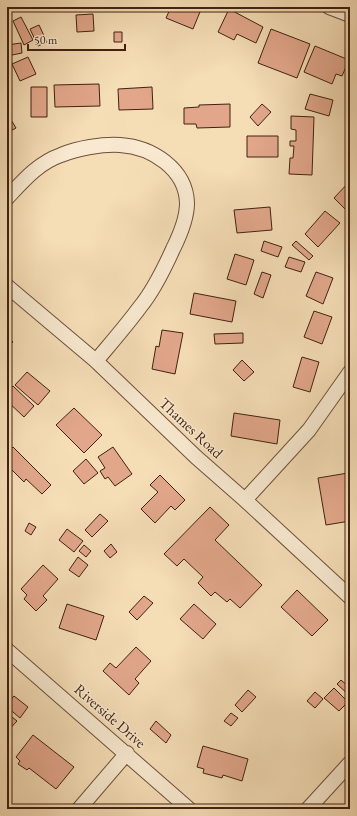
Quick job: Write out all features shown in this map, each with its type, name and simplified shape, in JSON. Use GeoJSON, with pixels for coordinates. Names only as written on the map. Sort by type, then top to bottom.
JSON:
{"type":"FeatureCollection","features":[{"type":"Feature","properties":{"kind":"street"},"geometry":{"type":"LineString","coordinates":[[328,7],[350,15]]}},
{"type":"Feature","properties":{"kind":"street"},"geometry":{"type":"LineString","coordinates":[[7,198],[33,170],[60,155],[92,147],[121,145],[145,150],[171,165],[182,182],[187,203],[182,230],[163,271],[141,306],[96,361]]}},
{"type":"Feature","properties":{"kind":"street","name":"Thames Road"},"geometry":{"type":"LineString","coordinates":[[7,286],[96,361],[196,457],[350,597]]}},
{"type":"Feature","properties":{"kind":"street"},"geometry":{"type":"LineString","coordinates":[[245,500],[309,430],[350,372]]}},
{"type":"Feature","properties":{"kind":"street","name":"Riverside Drive"},"geometry":{"type":"LineString","coordinates":[[7,650],[127,753],[189,809]]}},
{"type":"Feature","properties":{"kind":"street"},"geometry":{"type":"LineString","coordinates":[[79,809],[127,753]]}},
{"type":"Feature","properties":{"kind":"street"},"geometry":{"type":"LineString","coordinates":[[308,809],[350,763]]}},
{"type":"Feature","properties":{"kind":"building"},"geometry":{"type":"Polygon","coordinates":[[[171,7],[202,7],[193,29],[166,18],[171,7]]]}},
{"type":"Feature","properties":{"kind":"building"},"geometry":{"type":"Polygon","coordinates":[[[229,9],[263,27],[256,43],[237,34],[234,40],[218,32],[229,9]]]}},
{"type":"Feature","properties":{"kind":"building"},"geometry":{"type":"Polygon","coordinates":[[[93,14],[94,31],[77,32],[76,15],[93,14]]]}},
{"type":"Feature","properties":{"kind":"building"},"geometry":{"type":"Polygon","coordinates":[[[21,17],[33,40],[24,45],[13,21],[21,17]]]}},
{"type":"Feature","properties":{"kind":"building"},"geometry":{"type":"Polygon","coordinates":[[[39,25],[47,42],[38,46],[30,29],[39,25]]]}},
{"type":"Feature","properties":{"kind":"building"},"geometry":{"type":"Polygon","coordinates":[[[271,29],[310,44],[297,78],[258,63],[271,29]]]}},
{"type":"Feature","properties":{"kind":"building"},"geometry":{"type":"Polygon","coordinates":[[[114,32],[122,32],[122,42],[114,42],[114,32]]]}},
{"type":"Feature","properties":{"kind":"building"},"geometry":{"type":"Polygon","coordinates":[[[21,43],[22,53],[7,56],[7,45],[21,43]]]}},
{"type":"Feature","properties":{"kind":"building"},"geometry":{"type":"Polygon","coordinates":[[[315,46],[349,60],[342,76],[336,74],[332,84],[304,72],[315,46]]]}},
{"type":"Feature","properties":{"kind":"building"},"geometry":{"type":"Polygon","coordinates":[[[28,57],[36,74],[20,81],[12,64],[28,57]]]}},
{"type":"Feature","properties":{"kind":"building"},"geometry":{"type":"Polygon","coordinates":[[[99,84],[100,106],[55,107],[54,85],[99,84]]]}},
{"type":"Feature","properties":{"kind":"building"},"geometry":{"type":"Polygon","coordinates":[[[31,87],[47,87],[47,117],[31,117],[31,87]]]}},
{"type":"Feature","properties":{"kind":"building"},"geometry":{"type":"Polygon","coordinates":[[[152,87],[153,109],[119,110],[118,89],[152,87]]]}},
{"type":"Feature","properties":{"kind":"building"},"geometry":{"type":"Polygon","coordinates":[[[310,94],[333,100],[329,116],[305,109],[310,94]]]}},
{"type":"Feature","properties":{"kind":"building"},"geometry":{"type":"Polygon","coordinates":[[[230,104],[230,127],[197,128],[196,124],[184,124],[184,108],[199,107],[199,105],[230,104]]]}},
{"type":"Feature","properties":{"kind":"building"},"geometry":{"type":"Polygon","coordinates":[[[262,104],[271,112],[258,126],[250,117],[262,104]]]}},
{"type":"Feature","properties":{"kind":"building"},"geometry":{"type":"Polygon","coordinates":[[[7,113],[16,128],[7,133],[7,113]]]}},
{"type":"Feature","properties":{"kind":"building"},"geometry":{"type":"Polygon","coordinates":[[[291,116],[314,117],[312,175],[289,174],[290,158],[293,158],[294,146],[290,146],[290,141],[296,141],[296,130],[291,129],[291,116]]]}},
{"type":"Feature","properties":{"kind":"building"},"geometry":{"type":"Polygon","coordinates":[[[247,136],[278,136],[278,157],[247,157],[247,136]]]}},
{"type":"Feature","properties":{"kind":"building"},"geometry":{"type":"Polygon","coordinates":[[[350,181],[350,203],[345,209],[334,198],[350,181]]]}},
{"type":"Feature","properties":{"kind":"building"},"geometry":{"type":"Polygon","coordinates":[[[270,207],[272,230],[237,233],[234,210],[270,207]]]}},
{"type":"Feature","properties":{"kind":"building"},"geometry":{"type":"Polygon","coordinates":[[[325,211],[340,223],[318,247],[305,234],[325,211]]]}},
{"type":"Feature","properties":{"kind":"building"},"geometry":{"type":"Polygon","coordinates":[[[264,241],[282,247],[278,257],[261,251],[264,241]]]}},
{"type":"Feature","properties":{"kind":"building"},"geometry":{"type":"Polygon","coordinates":[[[296,241],[313,256],[309,260],[292,245],[296,241]]]}},
{"type":"Feature","properties":{"kind":"building"},"geometry":{"type":"Polygon","coordinates":[[[235,254],[254,260],[246,285],[227,279],[235,254]]]}},
{"type":"Feature","properties":{"kind":"building"},"geometry":{"type":"Polygon","coordinates":[[[289,257],[305,262],[301,272],[285,267],[289,257]]]}},
{"type":"Feature","properties":{"kind":"building"},"geometry":{"type":"Polygon","coordinates":[[[262,272],[271,275],[263,298],[254,294],[262,272]]]}},
{"type":"Feature","properties":{"kind":"building"},"geometry":{"type":"Polygon","coordinates":[[[316,272],[333,278],[323,304],[306,296],[316,272]]]}},
{"type":"Feature","properties":{"kind":"building"},"geometry":{"type":"Polygon","coordinates":[[[194,293],[236,301],[232,322],[190,314],[194,293]]]}},
{"type":"Feature","properties":{"kind":"building"},"geometry":{"type":"Polygon","coordinates":[[[314,311],[332,317],[322,344],[304,337],[314,311]]]}},
{"type":"Feature","properties":{"kind":"building"},"geometry":{"type":"Polygon","coordinates":[[[162,330],[183,333],[175,374],[152,369],[156,346],[159,347],[162,330]]]}},
{"type":"Feature","properties":{"kind":"building"},"geometry":{"type":"Polygon","coordinates":[[[243,333],[243,343],[215,344],[214,334],[243,333]]]}},
{"type":"Feature","properties":{"kind":"building"},"geometry":{"type":"Polygon","coordinates":[[[7,337],[13,342],[7,348],[7,337]]]}},
{"type":"Feature","properties":{"kind":"building"},"geometry":{"type":"Polygon","coordinates":[[[302,357],[319,362],[310,392],[293,387],[302,357]]]}},
{"type":"Feature","properties":{"kind":"building"},"geometry":{"type":"Polygon","coordinates":[[[242,360],[254,372],[244,381],[233,370],[242,360]]]}},
{"type":"Feature","properties":{"kind":"building"},"geometry":{"type":"Polygon","coordinates":[[[27,372],[50,391],[38,405],[15,385],[27,372]]]}},
{"type":"Feature","properties":{"kind":"building"},"geometry":{"type":"Polygon","coordinates":[[[13,386],[34,406],[24,417],[7,401],[7,392],[13,386]]]}},
{"type":"Feature","properties":{"kind":"building"},"geometry":{"type":"Polygon","coordinates":[[[74,408],[102,435],[84,453],[56,425],[74,408]]]}},
{"type":"Feature","properties":{"kind":"building"},"geometry":{"type":"Polygon","coordinates":[[[234,413],[280,420],[277,444],[231,436],[234,413]]]}},
{"type":"Feature","properties":{"kind":"building"},"geometry":{"type":"Polygon","coordinates":[[[13,447],[51,485],[42,494],[26,479],[24,482],[7,465],[7,453],[13,447]]]}},
{"type":"Feature","properties":{"kind":"building"},"geometry":{"type":"Polygon","coordinates":[[[113,447],[132,474],[115,486],[108,477],[105,479],[100,471],[105,468],[98,457],[113,447]]]}},
{"type":"Feature","properties":{"kind":"building"},"geometry":{"type":"Polygon","coordinates":[[[86,459],[98,473],[84,484],[73,471],[86,459]]]}},
{"type":"Feature","properties":{"kind":"building"},"geometry":{"type":"Polygon","coordinates":[[[348,473],[350,486],[350,521],[326,525],[318,478],[348,473]]]}},
{"type":"Feature","properties":{"kind":"building"},"geometry":{"type":"Polygon","coordinates":[[[160,475],[185,500],[175,510],[171,506],[155,523],[141,509],[158,492],[150,485],[160,475]]]}},
{"type":"Feature","properties":{"kind":"building"},"geometry":{"type":"Polygon","coordinates":[[[210,507],[229,525],[215,540],[262,585],[240,608],[230,599],[227,602],[215,592],[211,596],[198,583],[203,577],[184,559],[177,566],[164,554],[210,507]]]}},
{"type":"Feature","properties":{"kind":"building"},"geometry":{"type":"Polygon","coordinates":[[[100,514],[108,521],[92,537],[85,530],[100,514]]]}},
{"type":"Feature","properties":{"kind":"building"},"geometry":{"type":"Polygon","coordinates":[[[29,523],[36,527],[31,535],[25,531],[29,523]]]}},
{"type":"Feature","properties":{"kind":"building"},"geometry":{"type":"Polygon","coordinates":[[[67,529],[83,541],[74,552],[59,540],[67,529]]]}},
{"type":"Feature","properties":{"kind":"building"},"geometry":{"type":"Polygon","coordinates":[[[111,544],[117,552],[110,558],[104,551],[111,544]]]}},
{"type":"Feature","properties":{"kind":"building"},"geometry":{"type":"Polygon","coordinates":[[[84,545],[91,551],[86,557],[79,551],[84,545]]]}},
{"type":"Feature","properties":{"kind":"building"},"geometry":{"type":"Polygon","coordinates":[[[78,557],[88,565],[79,577],[69,570],[78,557]]]}},
{"type":"Feature","properties":{"kind":"building"},"geometry":{"type":"Polygon","coordinates":[[[43,565],[58,579],[43,596],[47,600],[36,611],[24,599],[27,595],[21,589],[43,565]]]}},
{"type":"Feature","properties":{"kind":"building"},"geometry":{"type":"Polygon","coordinates":[[[297,590],[328,620],[312,636],[281,607],[297,590]]]}},
{"type":"Feature","properties":{"kind":"building"},"geometry":{"type":"Polygon","coordinates":[[[144,596],[153,603],[137,620],[129,612],[144,596]]]}},
{"type":"Feature","properties":{"kind":"building"},"geometry":{"type":"Polygon","coordinates":[[[67,604],[104,616],[96,640],[59,628],[67,604]]]}},
{"type":"Feature","properties":{"kind":"building"},"geometry":{"type":"Polygon","coordinates":[[[194,604],[216,624],[203,639],[180,619],[194,604]]]}},
{"type":"Feature","properties":{"kind":"building"},"geometry":{"type":"Polygon","coordinates":[[[136,647],[151,661],[135,679],[139,683],[129,695],[103,671],[110,663],[116,668],[136,647]]]}},
{"type":"Feature","properties":{"kind":"building"},"geometry":{"type":"Polygon","coordinates":[[[341,680],[350,688],[350,696],[337,684],[341,680]]]}},
{"type":"Feature","properties":{"kind":"building"},"geometry":{"type":"Polygon","coordinates":[[[334,688],[348,702],[339,711],[324,698],[334,688]]]}},
{"type":"Feature","properties":{"kind":"building"},"geometry":{"type":"Polygon","coordinates":[[[248,690],[256,697],[242,712],[235,705],[248,690]]]}},
{"type":"Feature","properties":{"kind":"building"},"geometry":{"type":"Polygon","coordinates":[[[315,692],[323,699],[315,708],[307,701],[315,692]]]}},
{"type":"Feature","properties":{"kind":"building"},"geometry":{"type":"Polygon","coordinates":[[[14,696],[28,707],[20,718],[7,707],[7,704],[14,696]]]}},
{"type":"Feature","properties":{"kind":"building"},"geometry":{"type":"Polygon","coordinates":[[[7,713],[17,721],[7,732],[7,713]]]}},
{"type":"Feature","properties":{"kind":"building"},"geometry":{"type":"Polygon","coordinates":[[[231,713],[238,718],[231,726],[224,721],[231,713]]]}},
{"type":"Feature","properties":{"kind":"building"},"geometry":{"type":"Polygon","coordinates":[[[156,721],[171,735],[166,743],[150,729],[156,721]]]}},
{"type":"Feature","properties":{"kind":"building"},"geometry":{"type":"Polygon","coordinates":[[[33,735],[74,767],[56,789],[29,768],[27,770],[18,764],[20,761],[16,757],[33,735]]]}},
{"type":"Feature","properties":{"kind":"building"},"geometry":{"type":"Polygon","coordinates":[[[203,746],[248,759],[242,781],[223,775],[222,778],[203,773],[204,769],[197,767],[203,746]]]}}]}
